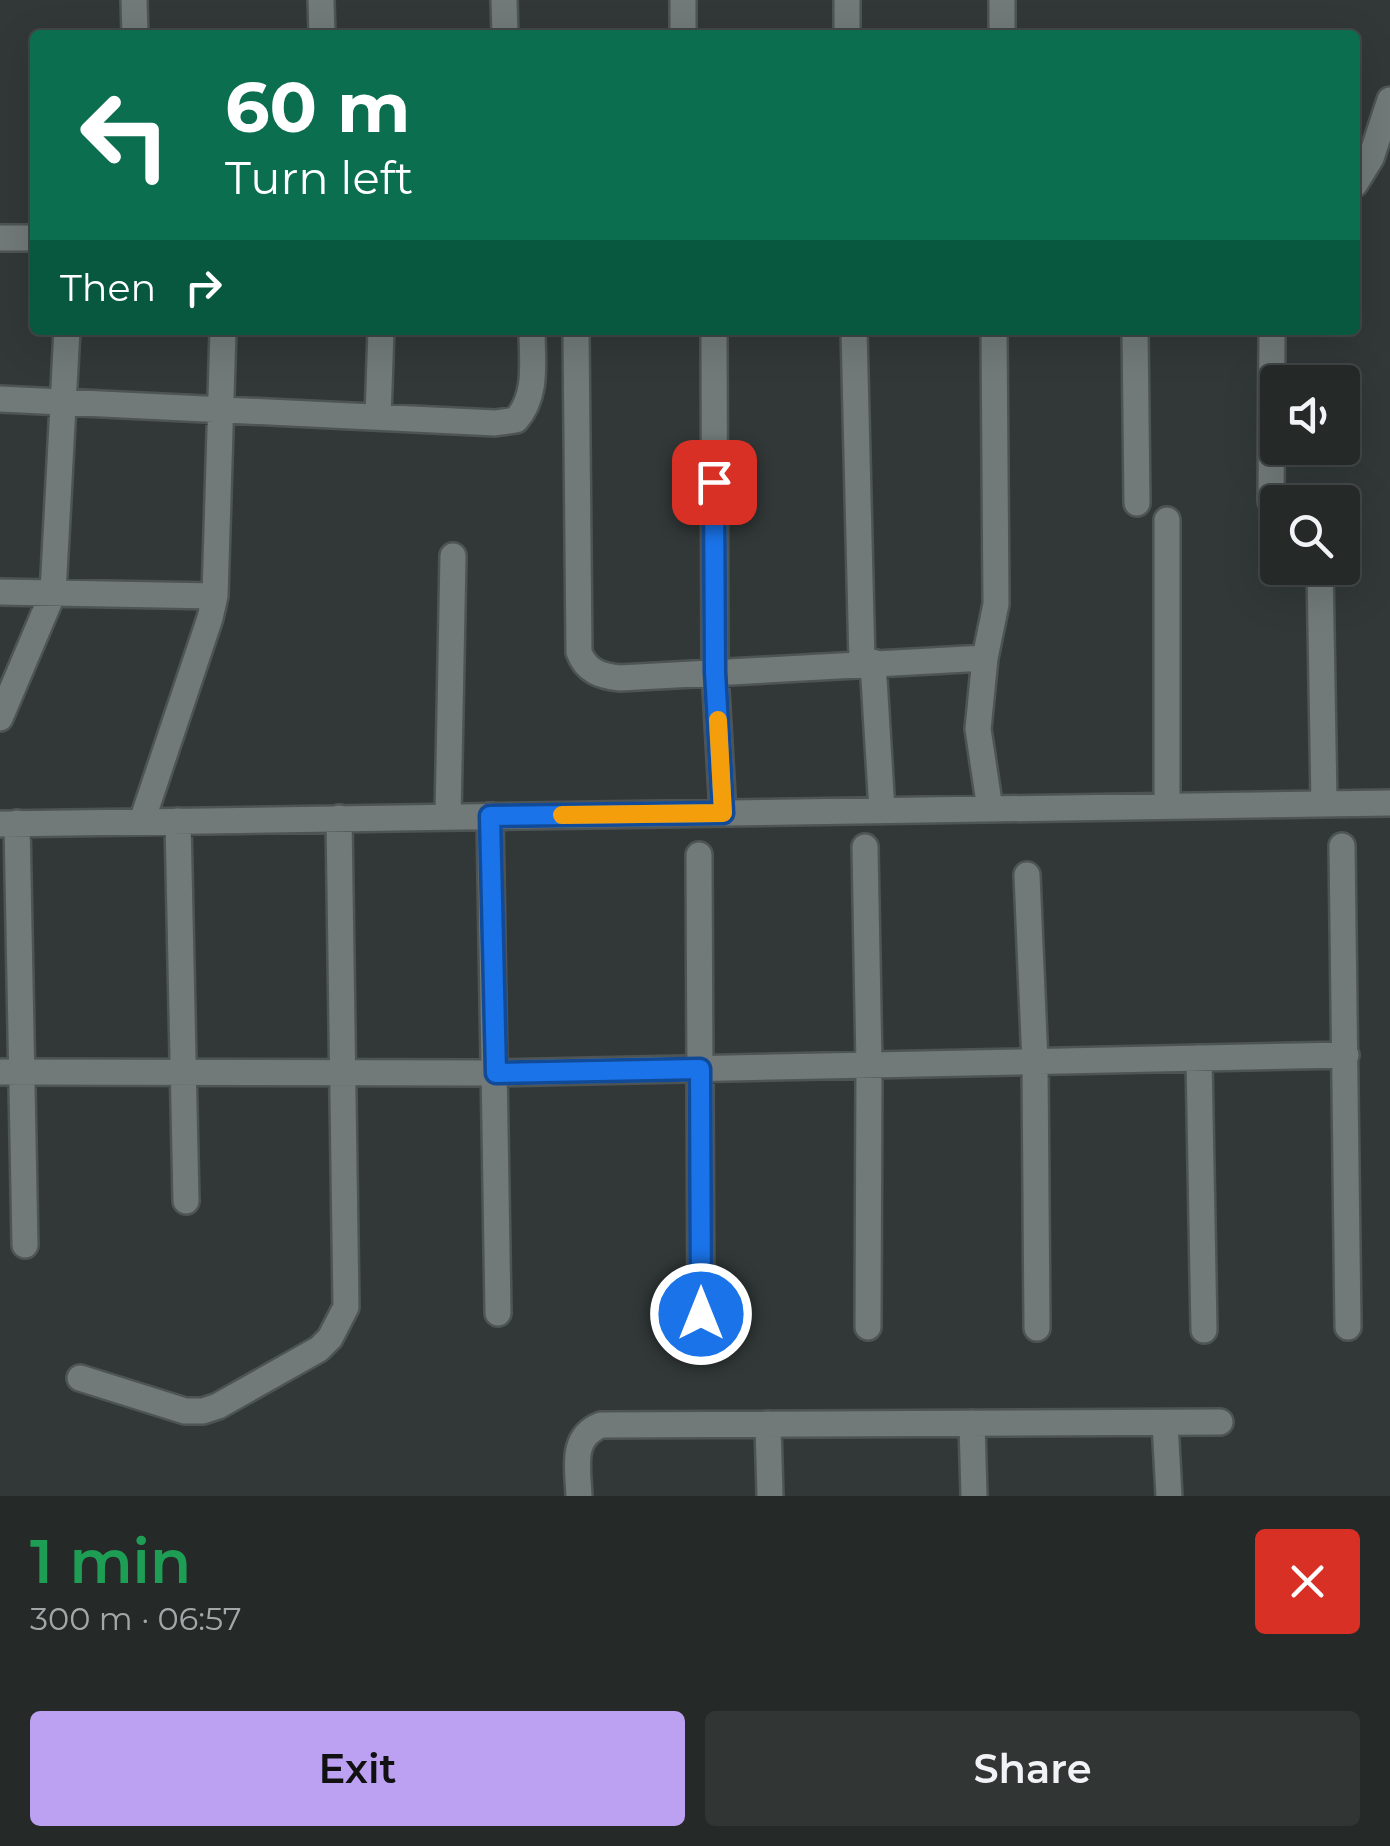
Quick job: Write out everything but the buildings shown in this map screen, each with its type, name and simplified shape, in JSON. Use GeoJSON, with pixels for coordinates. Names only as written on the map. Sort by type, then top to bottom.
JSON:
{"type":"FeatureCollection","features":[{"type":"Feature","properties":{"kind":"street"},"geometry":{"type":"LineString","coordinates":[[134,0],[135,30]]}},
{"type":"Feature","properties":{"kind":"street"},"geometry":{"type":"LineString","coordinates":[[322,0],[322,30]]}},
{"type":"Feature","properties":{"kind":"street"},"geometry":{"type":"LineString","coordinates":[[504,0],[505,30]]}},
{"type":"Feature","properties":{"kind":"street"},"geometry":{"type":"LineString","coordinates":[[683,0],[683,30]]}},
{"type":"Feature","properties":{"kind":"street"},"geometry":{"type":"LineString","coordinates":[[847,0],[847,30]]}},
{"type":"Feature","properties":{"kind":"street"},"geometry":{"type":"LineString","coordinates":[[1002,0],[1002,30]]}},
{"type":"Feature","properties":{"kind":"street"},"geometry":{"type":"LineString","coordinates":[[1360,176],[1371,158],[1390,100]]}},
{"type":"Feature","properties":{"kind":"street"},"geometry":{"type":"LineString","coordinates":[[0,238],[30,238]]}},
{"type":"Feature","properties":{"kind":"street"},"geometry":{"type":"LineString","coordinates":[[0,718],[52,593],[68,335]]}},
{"type":"Feature","properties":{"kind":"street"},"geometry":{"type":"LineString","coordinates":[[142,821],[214,596],[223,335]]}},
{"type":"Feature","properties":{"kind":"street"},"geometry":{"type":"LineString","coordinates":[[378,416],[381,335]]}},
{"type":"Feature","properties":{"kind":"street"},"geometry":{"type":"LineString","coordinates":[[0,399],[495,423],[516,420],[526,409],[532,391],[532,335]]}},
{"type":"Feature","properties":{"kind":"street"},"geometry":{"type":"LineString","coordinates":[[576,335],[579,652],[584,664],[603,676],[985,658]]}},
{"type":"Feature","properties":{"kind":"street"},"geometry":{"type":"LineString","coordinates":[[714,335],[715,672],[723,813]]}},
{"type":"Feature","properties":{"kind":"street"},"geometry":{"type":"LineString","coordinates":[[854,335],[867,663],[882,811]]}},
{"type":"Feature","properties":{"kind":"street"},"geometry":{"type":"LineString","coordinates":[[990,809],[978,729],[985,658],[996,604],[994,335]]}},
{"type":"Feature","properties":{"kind":"street"},"geometry":{"type":"LineString","coordinates":[[1135,335],[1136,502]]}},
{"type":"Feature","properties":{"kind":"street"},"geometry":{"type":"LineString","coordinates":[[1271,485],[1272,335]]}},
{"type":"Feature","properties":{"kind":"street"},"geometry":{"type":"LineString","coordinates":[[1167,520],[1167,805]]}},
{"type":"Feature","properties":{"kind":"street"},"geometry":{"type":"LineString","coordinates":[[448,817],[453,556]]}},
{"type":"Feature","properties":{"kind":"street"},"geometry":{"type":"LineString","coordinates":[[1320,585],[1324,803]]}},
{"type":"Feature","properties":{"kind":"street"},"geometry":{"type":"LineString","coordinates":[[0,592],[214,596]]}},
{"type":"Feature","properties":{"kind":"street"},"geometry":{"type":"LineString","coordinates":[[25,1245],[11,1072],[9,824],[1390,802]]}},
{"type":"Feature","properties":{"kind":"street"},"geometry":{"type":"LineString","coordinates":[[490,816],[498,1313]]}},
{"type":"Feature","properties":{"kind":"street"},"geometry":{"type":"LineString","coordinates":[[80,1378],[185,1411],[203,1411],[319,1349],[330,1338],[346,1308],[339,818]]}},
{"type":"Feature","properties":{"kind":"street"},"geometry":{"type":"LineString","coordinates":[[178,821],[186,1201]]}},
{"type":"Feature","properties":{"kind":"street"},"geometry":{"type":"LineString","coordinates":[[1342,846],[1348,1327]]}},
{"type":"Feature","properties":{"kind":"street"},"geometry":{"type":"LineString","coordinates":[[866,848],[868,1327]]}},
{"type":"Feature","properties":{"kind":"street"},"geometry":{"type":"LineString","coordinates":[[699,855],[701,1314]]}},
{"type":"Feature","properties":{"kind":"street"},"geometry":{"type":"LineString","coordinates":[[1027,876],[1035,1064],[1036,1328]]}},
{"type":"Feature","properties":{"kind":"street"},"geometry":{"type":"LineString","coordinates":[[11,1072],[496,1073],[1346,1056]]}},
{"type":"Feature","properties":{"kind":"street"},"geometry":{"type":"LineString","coordinates":[[1198,1058],[1204,1330]]}},
{"type":"Feature","properties":{"kind":"street"},"geometry":{"type":"LineString","coordinates":[[578,1496],[579,1442],[592,1428],[601,1425],[1220,1422]]}},
{"type":"Feature","properties":{"kind":"street"},"geometry":{"type":"LineString","coordinates":[[972,1423],[974,1496]]}},
{"type":"Feature","properties":{"kind":"street"},"geometry":{"type":"LineString","coordinates":[[1166,1423],[1169,1496]]}},
{"type":"Feature","properties":{"kind":"street"},"geometry":{"type":"LineString","coordinates":[[768,1424],[770,1496]]}},
{"type":"Feature","properties":{"kind":"slow traffic"},"geometry":{"type":"LineString","coordinates":[[562,815],[723,813],[718,720]]}},
{"type":"Feature","properties":{"kind":"route"},"geometry":{"type":"LineString","coordinates":[[701,1314],[700,1069],[496,1073],[490,816],[723,813],[715,672],[714,482]]}}]}
